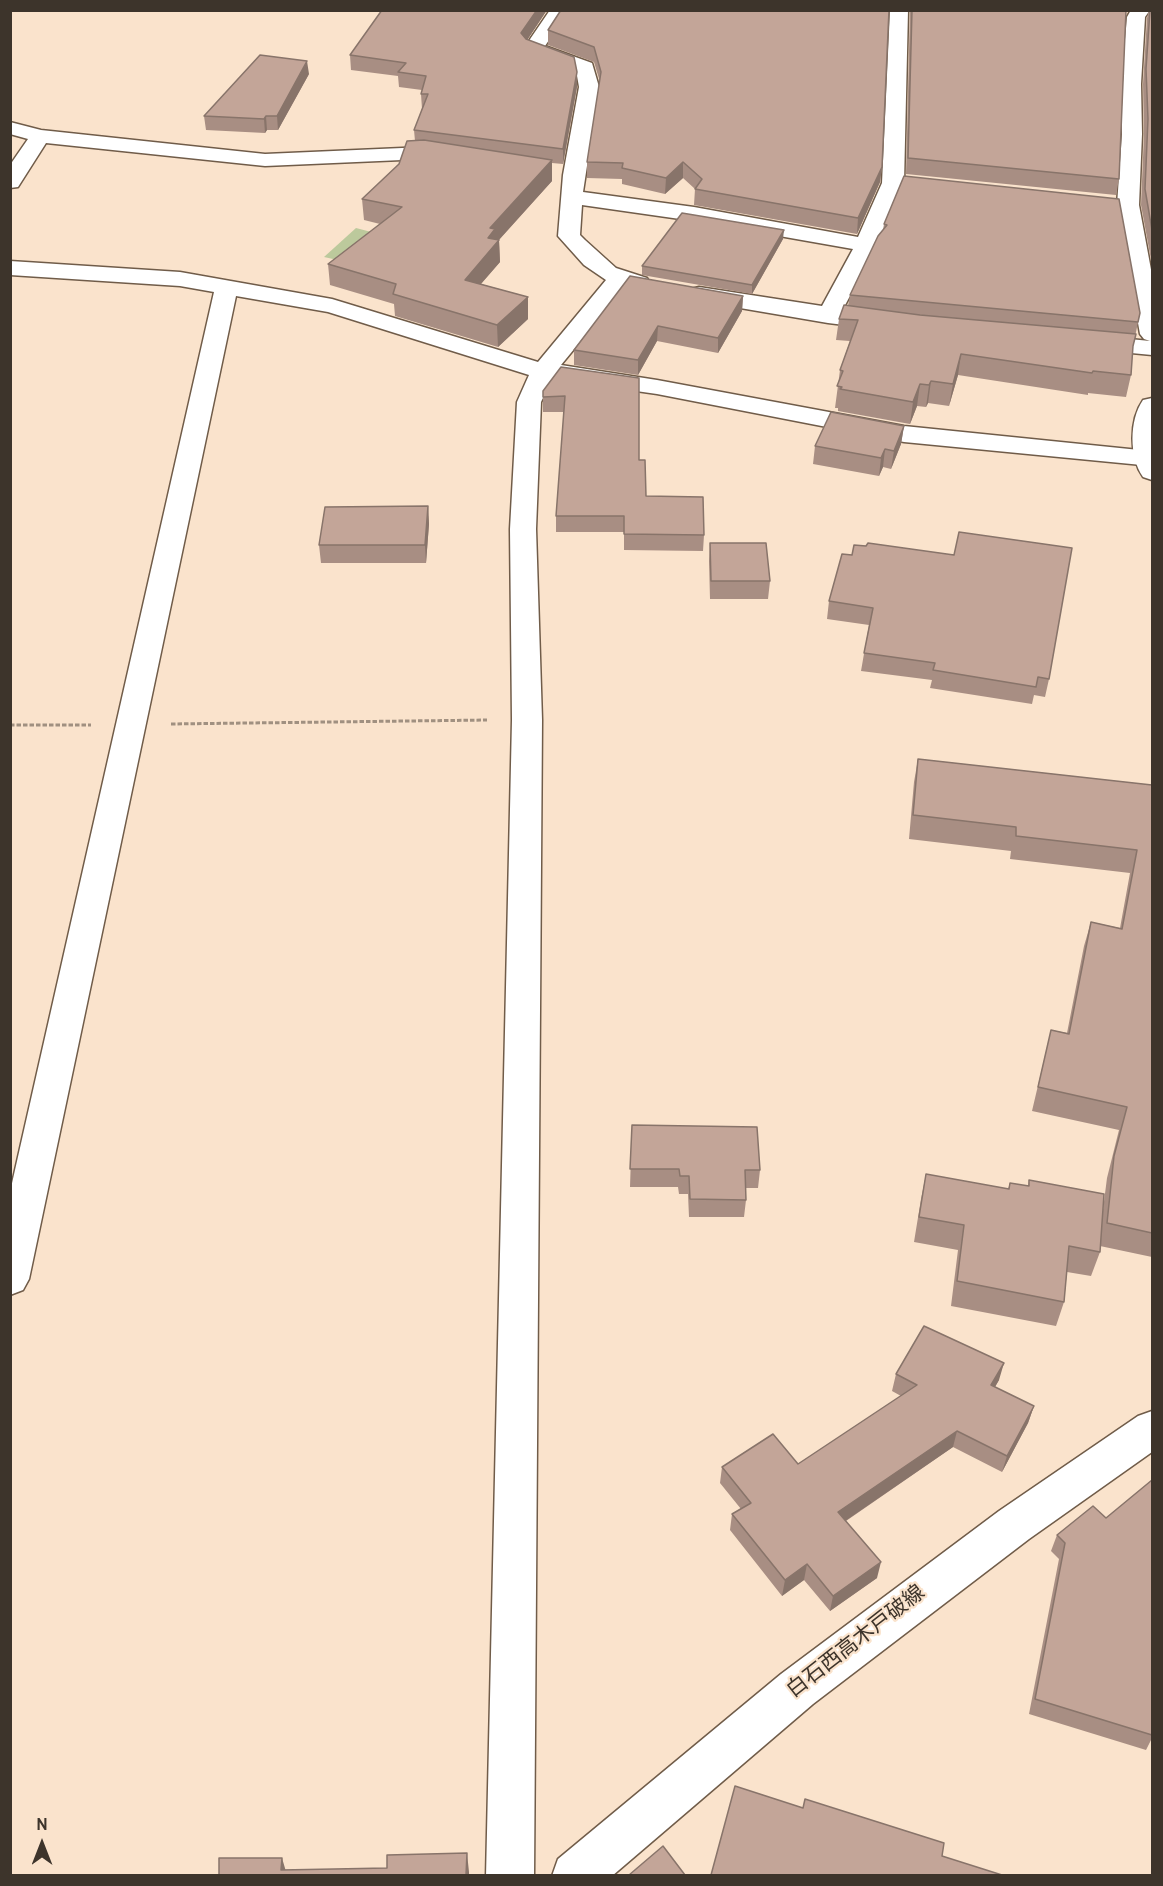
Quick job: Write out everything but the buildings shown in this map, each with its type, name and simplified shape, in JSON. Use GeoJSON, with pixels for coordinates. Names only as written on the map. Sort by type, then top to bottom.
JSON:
{"type":"FeatureCollection","features":[{"type":"Feature","properties":{"kind":"street"},"geometry":{"type":"LineString","coordinates":[[560,10],[534,48],[585,68],[589,76],[573,186],[569,236],[583,252],[618,280],[828,316],[906,326]]}},
{"type":"Feature","properties":{"kind":"street"},"geometry":{"type":"LineString","coordinates":[[828,316],[866,244],[893,181],[899,10]]}},
{"type":"Feature","properties":{"kind":"street"},"geometry":{"type":"LineString","coordinates":[[1114,15],[1142,17],[1131,84],[1142,135],[1128,205],[1152,334]]}},
{"type":"Feature","properties":{"kind":"street"},"geometry":{"type":"LineString","coordinates":[[10,128],[40,136],[265,160],[425,153],[471,160]]}},
{"type":"Feature","properties":{"kind":"street"},"geometry":{"type":"LineString","coordinates":[[10,182],[40,136]]}},
{"type":"Feature","properties":{"kind":"street"},"geometry":{"type":"LineString","coordinates":[[551,171],[573,186],[694,214],[866,244]]}},
{"type":"Feature","properties":{"kind":"street"},"geometry":{"type":"LineString","coordinates":[[893,181],[916,183]]}},
{"type":"Feature","properties":{"kind":"street"},"geometry":{"type":"LineString","coordinates":[[1105,202],[1128,205]]}},
{"type":"Feature","properties":{"kind":"street"},"geometry":{"type":"LineString","coordinates":[[10,268],[180,279],[332,306],[543,371],[657,387],[904,434],[1151,466],[1144,440],[1152,405]]}},
{"type":"Feature","properties":{"kind":"street"},"geometry":{"type":"LineString","coordinates":[[510,1875],[527,720],[523,529],[528,413],[529,402],[543,371],[618,280]]}},
{"type":"Feature","properties":{"kind":"street"},"geometry":{"type":"LineString","coordinates":[[10,1279],[226,288]]}},
{"type":"Feature","properties":{"kind":"street"},"geometry":{"type":"LineString","coordinates":[[1070,341],[1152,348]]}},
{"type":"Feature","properties":{"kind":"street","name":"白石西高木戸破線"},"geometry":{"type":"LineString","coordinates":[[575,1875],[806,1682],[1014,1525],[1152,1429]]}},
{"type":"Feature","properties":{"kind":"path"},"geometry":{"type":"LineString","coordinates":[[10,725],[527,720]]}},
{"type":"Feature","properties":{"kind":"green space"},"geometry":{"type":"Polygon","coordinates":[[[356,228],[398,239],[374,268],[324,257],[356,228]]]}}]}
